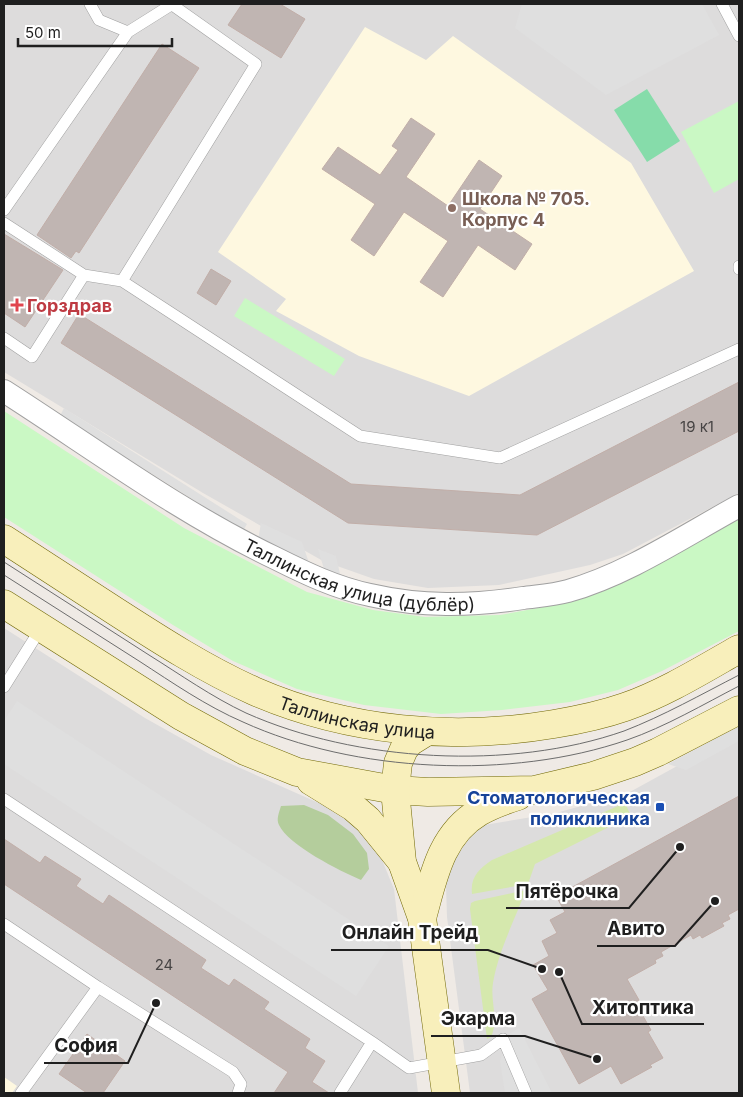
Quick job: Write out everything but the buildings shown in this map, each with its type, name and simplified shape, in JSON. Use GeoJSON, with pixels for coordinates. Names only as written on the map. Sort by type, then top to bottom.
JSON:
{"type":"FeatureCollection","features":[{"type":"Feature","properties":{"kind":"main road","name":"Таллинская улица"},"geometry":{"type":"LineString","coordinates":[[4,538],[196,662],[255,691],[325,716],[357,723],[426,732],[485,732],[524,729],[574,720],[613,711],[661,692],[739,649]]}},
{"type":"Feature","properties":{"kind":"main road"},"geometry":{"type":"LineString","coordinates":[[4,604],[181,716],[245,751],[297,772],[353,807],[368,820],[402,862]]}},
{"type":"Feature","properties":{"kind":"main road"},"geometry":{"type":"LineString","coordinates":[[422,918],[440,856],[458,829],[479,812],[499,802],[534,790],[593,776],[635,762],[739,710]]}},
{"type":"Feature","properties":{"kind":"main road"},"geometry":{"type":"LineString","coordinates":[[426,732],[404,748],[398,763],[395,790],[402,862],[422,918],[446,1093]]}},
{"type":"Feature","properties":{"kind":"main road"},"geometry":{"type":"LineString","coordinates":[[297,772],[395,790],[438,792],[534,790]]}},
{"type":"Feature","properties":{"kind":"street","name":"Таллинская улица (дублёр)"},"geometry":{"type":"LineString","coordinates":[[4,391],[199,518],[258,550],[317,578],[368,595],[423,604],[459,605],[501,602],[566,592],[614,575],[739,506]]}},
{"type":"Feature","properties":{"kind":"lane"},"geometry":{"type":"LineString","coordinates":[[90,4],[99,20],[128,32]]}},
{"type":"Feature","properties":{"kind":"lane"},"geometry":{"type":"LineString","coordinates":[[4,210],[128,32],[171,4],[256,64],[122,281]]}},
{"type":"Feature","properties":{"kind":"lane"},"geometry":{"type":"LineString","coordinates":[[722,4],[739,36]]}},
{"type":"Feature","properties":{"kind":"lane"},"geometry":{"type":"LineString","coordinates":[[4,222],[84,275],[122,281],[360,436],[500,458],[739,349]]}},
{"type":"Feature","properties":{"kind":"lane"},"geometry":{"type":"LineString","coordinates":[[4,338],[32,357],[84,275]]}},
{"type":"Feature","properties":{"kind":"lane"},"geometry":{"type":"LineString","coordinates":[[4,687],[41,628]]}},
{"type":"Feature","properties":{"kind":"lane"},"geometry":{"type":"LineString","coordinates":[[4,799],[409,1068],[481,1055],[503,1039],[526,1093]]}},
{"type":"Feature","properties":{"kind":"lane"},"geometry":{"type":"LineString","coordinates":[[4,924],[98,987],[233,1072],[241,1084],[238,1093]]}},
{"type":"Feature","properties":{"kind":"lane"},"geometry":{"type":"LineString","coordinates":[[21,1093],[98,987]]}},
{"type":"Feature","properties":{"kind":"lane"},"geometry":{"type":"LineString","coordinates":[[340,1093],[372,1042]]}},
{"type":"Feature","properties":{"kind":"shaded area"},"geometry":{"type":"Polygon","coordinates":[[[4,4],[739,4],[739,493],[623,554],[590,565],[499,585],[428,588],[374,579],[323,561],[203,493],[4,372],[4,4]]]}},
{"type":"Feature","properties":{"kind":"shaded area"},"geometry":{"type":"Polygon","coordinates":[[[522,4],[702,4],[719,35],[606,95],[515,28],[522,4]]]}},
{"type":"Feature","properties":{"kind":"shaded area","name":"Школа № 705. Корпус 4"},"geometry":{"type":"Polygon","coordinates":[[[365,27],[426,60],[453,36],[631,163],[694,271],[469,396],[359,356],[276,311],[286,299],[218,252],[365,27]]]}},
{"type":"Feature","properties":{"kind":"shaded area"},"geometry":{"type":"Polygon","coordinates":[[[64,408],[247,524],[243,531],[60,416],[64,408]]]}},
{"type":"Feature","properties":{"kind":"shaded area"},"geometry":{"type":"Polygon","coordinates":[[[261,523],[302,542],[309,563],[258,540],[261,523]]]}},
{"type":"Feature","properties":{"kind":"shaded area"},"geometry":{"type":"Polygon","coordinates":[[[318,549],[336,556],[340,574],[324,569],[318,549]]]}},
{"type":"Feature","properties":{"kind":"shaded area"},"geometry":{"type":"Polygon","coordinates":[[[4,628],[145,718],[211,755],[321,804],[352,824],[367,839],[382,860],[394,889],[418,1093],[4,1093],[4,628]]]}},
{"type":"Feature","properties":{"kind":"shaded area"},"geometry":{"type":"Polygon","coordinates":[[[17,701],[389,946],[356,996],[4,764],[4,721],[17,701]]]}},
{"type":"Feature","properties":{"kind":"shaded area"},"geometry":{"type":"Polygon","coordinates":[[[739,726],[739,741],[686,770],[668,764],[739,726]]]}},
{"type":"Feature","properties":{"kind":"shaded area"},"geometry":{"type":"Polygon","coordinates":[[[739,732],[739,1093],[470,1093],[447,917],[446,885],[452,863],[478,826],[556,813],[628,793],[739,732]]]}},
{"type":"Feature","properties":{"kind":"shaded area"},"geometry":{"type":"Polygon","coordinates":[[[519,1028],[552,1093],[505,1093],[500,1061],[509,1034],[519,1028]]]}},
{"type":"Feature","properties":{"kind":"shaded area"},"geometry":{"type":"Polygon","coordinates":[[[4,1077],[17,1086],[12,1093],[4,1093],[4,1077]]]}},
{"type":"Feature","properties":{"kind":"green space"},"geometry":{"type":"Polygon","coordinates":[[[647,89],[680,141],[647,162],[614,110],[647,89]]]}},
{"type":"Feature","properties":{"kind":"green space"},"geometry":{"type":"Polygon","coordinates":[[[739,101],[739,179],[714,193],[681,132],[739,101]]]}},
{"type":"Feature","properties":{"kind":"green space"},"geometry":{"type":"Polygon","coordinates":[[[245,298],[345,359],[334,376],[234,316],[245,298]]]}},
{"type":"Feature","properties":{"kind":"green space"},"geometry":{"type":"Polygon","coordinates":[[[4,411],[184,528],[307,592],[373,610],[425,617],[500,615],[565,603],[739,517],[739,631],[662,671],[618,690],[570,702],[502,710],[441,714],[364,705],[297,689],[233,661],[4,517],[4,411]]]}},
{"type":"Feature","properties":{"kind":"green space"},"geometry":{"type":"Polygon","coordinates":[[[625,803],[631,816],[535,864],[528,884],[472,894],[472,883],[476,874],[492,860],[625,803]]]}},
{"type":"Feature","properties":{"kind":"green space"},"geometry":{"type":"Polygon","coordinates":[[[304,805],[328,815],[353,834],[367,853],[369,869],[361,880],[316,857],[284,833],[278,820],[281,806],[304,805]]]}},
{"type":"Feature","properties":{"kind":"green space"},"geometry":{"type":"Polygon","coordinates":[[[526,890],[495,971],[492,990],[494,1024],[491,1037],[487,1039],[470,909],[471,903],[526,890]]]}},
{"type":"Feature","properties":{"kind":"tram line"},"geometry":{"type":"LineString","coordinates":[[4,562],[197,686],[233,707],[289,729],[335,742],[384,751],[433,755],[483,756],[532,752],[580,744],[639,725],[739,675]]}},
{"type":"Feature","properties":{"kind":"tram line"},"geometry":{"type":"LineString","coordinates":[[4,575],[190,694],[229,716],[287,739],[334,752],[383,761],[434,765],[484,765],[534,761],[582,753],[627,740],[656,729],[739,686]]}},
{"type":"Feature","properties":{"kind":"place","name":"Школа № 705. Корпус 4"},"geometry":{"type":"Point","coordinates":[452,208]}},
{"type":"Feature","properties":{"kind":"place","name":"Горздрав"},"geometry":{"type":"Point","coordinates":[17,305]}},
{"type":"Feature","properties":{"kind":"place","name":"Стоматологическая поликлиника"},"geometry":{"type":"Point","coordinates":[660,807]}},
{"type":"Feature","properties":{"kind":"place","name":"Пятёрочка"},"geometry":{"type":"Point","coordinates":[680,847]}},
{"type":"Feature","properties":{"kind":"place","name":"Авито"},"geometry":{"type":"Point","coordinates":[715,901]}},
{"type":"Feature","properties":{"kind":"place","name":"Онлайн Трейд"},"geometry":{"type":"Point","coordinates":[542,969]}},
{"type":"Feature","properties":{"kind":"place","name":"Хитоптика"},"geometry":{"type":"Point","coordinates":[559,972]}},
{"type":"Feature","properties":{"kind":"place","name":"София"},"geometry":{"type":"Point","coordinates":[156,1003]}},
{"type":"Feature","properties":{"kind":"place","name":"Экарма"},"geometry":{"type":"Point","coordinates":[597,1059]}}]}
